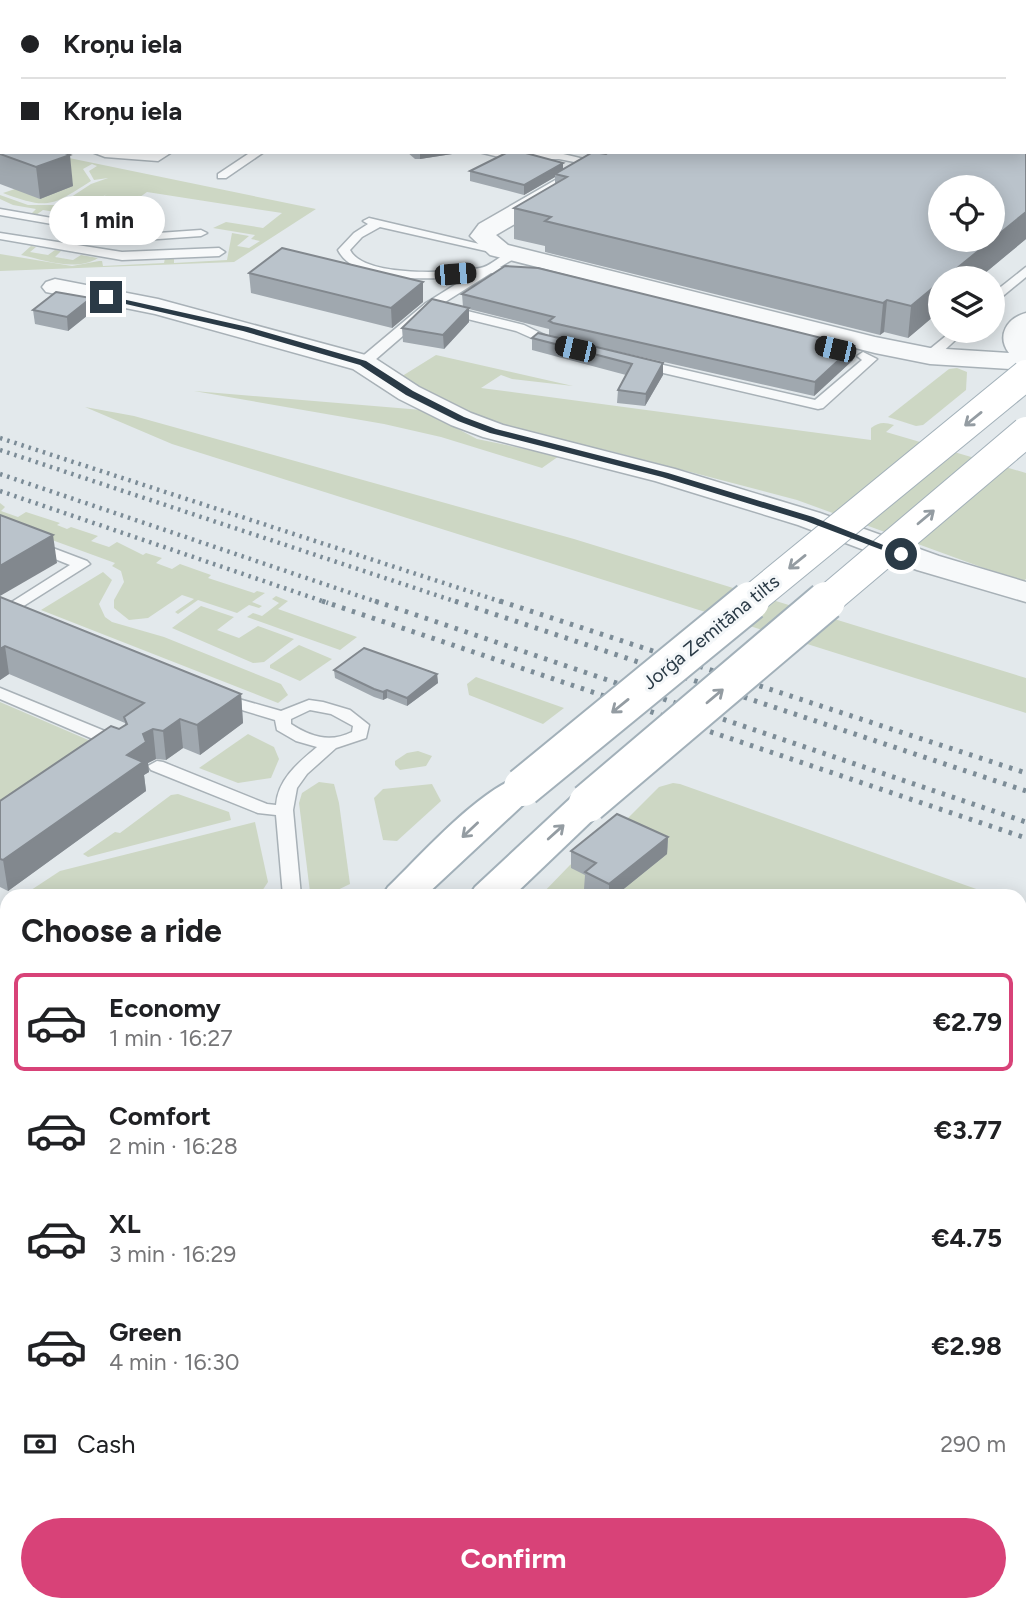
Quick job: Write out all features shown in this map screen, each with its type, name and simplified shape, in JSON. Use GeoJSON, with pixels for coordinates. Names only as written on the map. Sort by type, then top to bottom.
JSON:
{"type":"FeatureCollection","features":[{"type":"Feature","properties":{"kind":"main road","name":"Jorģa Zemitāna tilts"},"geometry":{"type":"LineString","coordinates":[[409,889],[479,822],[1026,375]]}},
{"type":"Feature","properties":{"kind":"main road"},"geometry":{"type":"LineString","coordinates":[[496,889],[588,803],[1026,432]]}},
{"type":"Feature","properties":{"kind":"street"},"geometry":{"type":"LineString","coordinates":[[610,158],[488,229],[482,236],[497,261],[869,350],[935,357],[1024,345]]}},
{"type":"Feature","properties":{"kind":"street"},"geometry":{"type":"LineString","coordinates":[[55,287],[168,310],[363,363],[410,393],[461,419],[493,431],[665,475],[809,519],[928,563],[1026,592]]}},
{"type":"Feature","properties":{"kind":"lane"},"geometry":{"type":"LineString","coordinates":[[117,154],[158,158],[164,154]]}},
{"type":"Feature","properties":{"kind":"lane"},"geometry":{"type":"LineString","coordinates":[[222,176],[256,154]]}},
{"type":"Feature","properties":{"kind":"lane"},"geometry":{"type":"LineString","coordinates":[[496,154],[562,154],[610,158]]}},
{"type":"Feature","properties":{"kind":"lane"},"geometry":{"type":"LineString","coordinates":[[0,212],[138,236],[201,233]]}},
{"type":"Feature","properties":{"kind":"lane"},"geometry":{"type":"LineString","coordinates":[[362,219],[497,261],[527,275]]}},
{"type":"Feature","properties":{"kind":"lane"},"geometry":{"type":"LineString","coordinates":[[379,223],[358,235],[344,250],[349,260],[362,266],[422,277],[497,261]]}},
{"type":"Feature","properties":{"kind":"lane"},"geometry":{"type":"LineString","coordinates":[[0,236],[110,255],[219,252]]}},
{"type":"Feature","properties":{"kind":"lane"},"geometry":{"type":"LineString","coordinates":[[110,255],[138,236]]}},
{"type":"Feature","properties":{"kind":"lane"},"geometry":{"type":"LineString","coordinates":[[363,363],[430,306],[497,261]]}},
{"type":"Feature","properties":{"kind":"lane"},"geometry":{"type":"LineString","coordinates":[[1005,290],[1026,271]]}},
{"type":"Feature","properties":{"kind":"lane"},"geometry":{"type":"LineString","coordinates":[[430,306],[520,328],[548,342],[575,349]]}},
{"type":"Feature","properties":{"kind":"lane"},"geometry":{"type":"LineString","coordinates":[[629,361],[818,405],[871,359],[869,350],[808,342]]}},
{"type":"Feature","properties":{"kind":"lane"},"geometry":{"type":"LineString","coordinates":[[935,357],[948,343]]}},
{"type":"Feature","properties":{"kind":"lane"},"geometry":{"type":"LineString","coordinates":[[0,532],[82,564],[15,605],[13,610],[16,614],[42,625]]}},
{"type":"Feature","properties":{"kind":"lane"},"geometry":{"type":"LineString","coordinates":[[0,693],[106,738],[121,751]]}},
{"type":"Feature","properties":{"kind":"lane"},"geometry":{"type":"LineString","coordinates":[[207,693],[233,704],[252,707],[283,718]]}},
{"type":"Feature","properties":{"kind":"lane"},"geometry":{"type":"LineString","coordinates":[[309,705],[323,706],[355,719],[361,725],[360,734],[347,742],[316,743],[292,733],[283,726],[283,718],[296,709],[309,705]]}},
{"type":"Feature","properties":{"kind":"lane"},"geometry":{"type":"LineString","coordinates":[[88,751],[106,738]]}},
{"type":"Feature","properties":{"kind":"lane"},"geometry":{"type":"LineString","coordinates":[[292,889],[292,860],[284,811],[287,789],[329,744]]}},
{"type":"Feature","properties":{"kind":"lane"},"geometry":{"type":"LineString","coordinates":[[157,766],[264,809],[284,811]]}},
{"type":"Feature","properties":{"kind":"green space"},"geometry":{"type":"Polygon","coordinates":[[[3,154],[50,154],[316,209],[234,262],[0,271],[0,254],[72,266],[99,261],[102,261],[103,266],[164,263],[165,258],[174,258],[174,263],[227,260],[232,233],[249,236],[237,246],[249,248],[260,241],[251,239],[255,235],[213,228],[226,222],[263,228],[282,213],[147,192],[126,207],[159,213],[150,219],[104,211],[123,197],[100,210],[88,208],[107,194],[85,207],[62,203],[91,184],[108,178],[94,180],[89,171],[97,166],[92,164],[83,169],[91,181],[49,203],[30,202],[3,193],[15,189],[3,154]]]}},
{"type":"Feature","properties":{"kind":"green space"},"geometry":{"type":"Polygon","coordinates":[[[0,195],[28,205],[63,205],[82,209],[66,220],[62,219],[68,214],[43,210],[36,215],[31,214],[36,209],[13,205],[0,199],[0,195]]]}},
{"type":"Feature","properties":{"kind":"green space"},"geometry":{"type":"Polygon","coordinates":[[[86,210],[149,221],[140,226],[106,221],[100,225],[94,224],[99,219],[81,216],[74,221],[70,220],[86,210]]]}},
{"type":"Feature","properties":{"kind":"green space"},"geometry":{"type":"Polygon","coordinates":[[[31,246],[36,247],[30,252],[48,255],[55,250],[61,251],[55,257],[73,260],[81,255],[98,258],[70,265],[21,255],[31,246]]]}},
{"type":"Feature","properties":{"kind":"green space"},"geometry":{"type":"Polygon","coordinates":[[[436,355],[573,386],[512,379],[501,375],[481,388],[871,440],[871,428],[887,423],[894,425],[886,432],[1026,473],[1026,579],[1022,582],[797,500],[610,451],[494,425],[399,378],[436,355]]]}},
{"type":"Feature","properties":{"kind":"green space"},"geometry":{"type":"Polygon","coordinates":[[[957,368],[967,372],[966,390],[923,425],[916,426],[888,417],[949,369],[957,368]]]}},
{"type":"Feature","properties":{"kind":"green space"},"geometry":{"type":"Polygon","coordinates":[[[194,391],[422,410],[477,439],[559,456],[542,468],[441,437],[384,424],[194,391]]]}},
{"type":"Feature","properties":{"kind":"green space"},"geometry":{"type":"Polygon","coordinates":[[[85,407],[134,416],[574,539],[1026,678],[1026,713],[172,444],[85,407]]]}},
{"type":"Feature","properties":{"kind":"green space"},"geometry":{"type":"Polygon","coordinates":[[[0,503],[5,507],[1,511],[18,517],[26,512],[60,523],[57,525],[67,529],[71,527],[98,536],[91,541],[109,547],[117,542],[143,555],[146,553],[162,558],[156,563],[172,569],[180,564],[211,575],[208,578],[254,593],[265,593],[252,602],[262,606],[259,608],[249,605],[237,613],[198,600],[178,614],[175,612],[194,599],[182,595],[148,618],[129,620],[114,608],[114,600],[124,582],[121,571],[112,566],[115,563],[0,521],[0,503]]]}},
{"type":"Feature","properties":{"kind":"green space"},"geometry":{"type":"Polygon","coordinates":[[[103,572],[112,580],[99,604],[105,617],[112,622],[164,637],[281,684],[288,695],[278,703],[41,610],[103,572]]]}},
{"type":"Feature","properties":{"kind":"green space"},"geometry":{"type":"Polygon","coordinates":[[[276,596],[288,601],[278,609],[357,637],[340,650],[247,617],[253,613],[262,616],[279,603],[272,599],[276,596]]]}},
{"type":"Feature","properties":{"kind":"green space"},"geometry":{"type":"Polygon","coordinates":[[[201,606],[234,617],[217,630],[239,638],[258,626],[294,639],[264,662],[253,663],[172,628],[201,606]]]}},
{"type":"Feature","properties":{"kind":"green space"},"geometry":{"type":"Polygon","coordinates":[[[299,645],[332,659],[300,681],[270,668],[270,665],[299,645]]]}},
{"type":"Feature","properties":{"kind":"green space"},"geometry":{"type":"Polygon","coordinates":[[[476,677],[564,708],[543,724],[469,695],[467,684],[476,677]]]}},
{"type":"Feature","properties":{"kind":"green space"},"geometry":{"type":"Polygon","coordinates":[[[0,702],[93,742],[0,805],[0,702]]]}},
{"type":"Feature","properties":{"kind":"green space"},"geometry":{"type":"Polygon","coordinates":[[[248,734],[274,747],[279,759],[271,778],[238,783],[199,768],[248,734]]]}},
{"type":"Feature","properties":{"kind":"green space"},"geometry":{"type":"Polygon","coordinates":[[[418,751],[432,756],[426,766],[400,770],[395,765],[395,761],[407,753],[418,751]]]}},
{"type":"Feature","properties":{"kind":"green space"},"geometry":{"type":"Polygon","coordinates":[[[319,782],[334,784],[350,884],[340,889],[310,889],[299,803],[302,793],[319,782]]]}},
{"type":"Feature","properties":{"kind":"green space"},"geometry":{"type":"Polygon","coordinates":[[[432,784],[441,801],[397,841],[383,840],[374,798],[383,789],[432,784]]]}},
{"type":"Feature","properties":{"kind":"green space"},"geometry":{"type":"Polygon","coordinates":[[[680,784],[976,889],[547,889],[570,865],[617,829],[659,787],[680,784]]]}},
{"type":"Feature","properties":{"kind":"green space"},"geometry":{"type":"Polygon","coordinates":[[[178,794],[229,812],[231,820],[88,857],[83,854],[115,832],[120,833],[171,795],[178,794]]]}},
{"type":"Feature","properties":{"kind":"green space"},"geometry":{"type":"Polygon","coordinates":[[[255,822],[268,882],[263,889],[33,889],[60,871],[255,822]]]}},
{"type":"Feature","properties":{"kind":"building"},"geometry":{"type":"Polygon","coordinates":[[[0,154],[70,155],[36,167],[0,154]]]}},
{"type":"Feature","properties":{"kind":"building"},"geometry":{"type":"Polygon","coordinates":[[[504,154],[529,154],[563,163],[524,185],[470,171],[504,154]]]}},
{"type":"Feature","properties":{"kind":"building"},"geometry":{"type":"Polygon","coordinates":[[[590,154],[1026,154],[1026,212],[1005,229],[1005,175],[928,175],[928,252],[977,252],[960,266],[928,266],[928,292],[911,306],[887,300],[883,303],[545,221],[551,217],[514,208],[567,177],[555,174],[590,154]]]}},
{"type":"Feature","properties":{"kind":"building"},"geometry":{"type":"Polygon","coordinates":[[[282,248],[423,282],[391,308],[249,273],[282,248]]]}},
{"type":"Feature","properties":{"kind":"building"},"geometry":{"type":"Polygon","coordinates":[[[505,266],[538,268],[854,346],[815,382],[553,323],[549,321],[554,317],[462,294],[505,266]]]}},
{"type":"Feature","properties":{"kind":"building"},"geometry":{"type":"Polygon","coordinates":[[[56,292],[91,298],[67,317],[33,310],[56,292]]]}},
{"type":"Feature","properties":{"kind":"building"},"geometry":{"type":"Polygon","coordinates":[[[432,299],[469,308],[443,335],[402,328],[432,299]]]}},
{"type":"Feature","properties":{"kind":"building"},"geometry":{"type":"Polygon","coordinates":[[[538,333],[663,363],[646,394],[618,390],[632,364],[532,338],[538,333]]]}},
{"type":"Feature","properties":{"kind":"building"},"geometry":{"type":"Polygon","coordinates":[[[0,515],[53,535],[0,566],[0,515]]]}},
{"type":"Feature","properties":{"kind":"building"},"geometry":{"type":"Polygon","coordinates":[[[0,597],[241,694],[197,725],[180,719],[163,731],[153,729],[143,734],[146,742],[127,755],[143,762],[3,860],[0,859],[0,801],[111,726],[119,729],[127,724],[124,717],[144,703],[5,646],[0,649],[0,597]]]}},
{"type":"Feature","properties":{"kind":"building"},"geometry":{"type":"Polygon","coordinates":[[[364,648],[437,674],[407,698],[387,690],[383,692],[374,689],[334,670],[364,648]]]}},
{"type":"Feature","properties":{"kind":"building"},"geometry":{"type":"Polygon","coordinates":[[[617,814],[668,837],[609,884],[585,872],[596,863],[571,851],[617,814]]]}},
{"type":"Feature","properties":{"kind":"railway"},"geometry":{"type":"LineString","coordinates":[[0,438],[505,603]]}},
{"type":"Feature","properties":{"kind":"railway"},"geometry":{"type":"LineString","coordinates":[[0,450],[460,603]]}},
{"type":"Feature","properties":{"kind":"railway"},"geometry":{"type":"LineString","coordinates":[[0,474],[380,603]]}},
{"type":"Feature","properties":{"kind":"railway"},"geometry":{"type":"LineString","coordinates":[[0,491],[328,603]]}},
{"type":"Feature","properties":{"kind":"railway"},"geometry":{"type":"LineString","coordinates":[[322,601],[1026,838]]}},
{"type":"Feature","properties":{"kind":"railway"},"geometry":{"type":"LineString","coordinates":[[375,601],[1026,822]]}},
{"type":"Feature","properties":{"kind":"railway"},"geometry":{"type":"LineString","coordinates":[[455,601],[1026,791]]}},
{"type":"Feature","properties":{"kind":"railway"},"geometry":{"type":"LineString","coordinates":[[500,601],[1026,773]]}},
{"type":"Feature","properties":{"kind":"route"},"geometry":{"type":"LineString","coordinates":[[106,297],[245,329],[363,363],[410,393],[461,419],[493,431],[665,475],[809,519],[901,554]]}}]}
